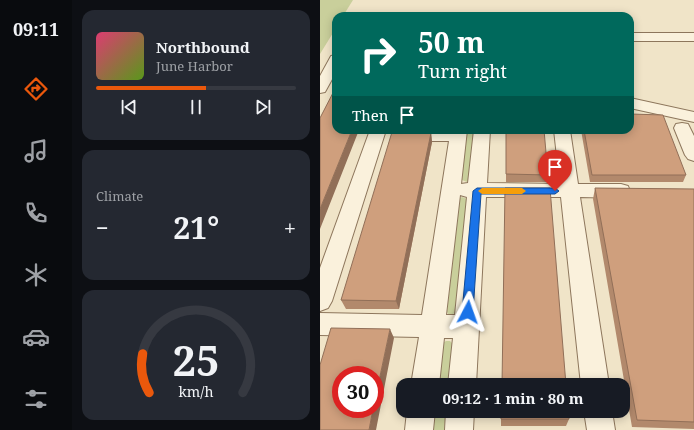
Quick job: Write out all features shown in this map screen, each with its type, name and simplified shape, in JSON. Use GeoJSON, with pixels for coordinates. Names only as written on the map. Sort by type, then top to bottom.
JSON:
{"type":"FeatureCollection","features":[{"type":"Feature","properties":{"kind":"street"},"geometry":{"type":"LineString","coordinates":[[634,37],[694,38]]}},
{"type":"Feature","properties":{"kind":"street"},"geometry":{"type":"LineString","coordinates":[[320,89],[332,66]]}},
{"type":"Feature","properties":{"kind":"street"},"geometry":{"type":"LineString","coordinates":[[634,104],[688,123],[694,155]]}},
{"type":"Feature","properties":{"kind":"street"},"geometry":{"type":"LineString","coordinates":[[320,301],[377,134]]}},
{"type":"Feature","properties":{"kind":"street"},"geometry":{"type":"LineString","coordinates":[[426,378],[458,134]]}},
{"type":"Feature","properties":{"kind":"street"},"geometry":{"type":"LineString","coordinates":[[462,378],[482,134]]}},
{"type":"Feature","properties":{"kind":"street"},"geometry":{"type":"LineString","coordinates":[[563,134],[594,378]]}},
{"type":"Feature","properties":{"kind":"street"},"geometry":{"type":"LineString","coordinates":[[451,190],[640,191]]}},
{"type":"Feature","properties":{"kind":"street"},"geometry":{"type":"LineString","coordinates":[[320,324],[466,327]]}},
{"type":"Feature","properties":{"kind":"street"},"geometry":{"type":"LineString","coordinates":[[419,430],[420,418]]}},
{"type":"Feature","properties":{"kind":"street"},"geometry":{"type":"LineString","coordinates":[[459,430],[460,418]]}},
{"type":"Feature","properties":{"kind":"street"},"geometry":{"type":"LineString","coordinates":[[599,418],[601,430]]}},
{"type":"Feature","properties":{"kind":"green space"},"geometry":{"type":"Polygon","coordinates":[[[320,0],[353,0],[346,12],[332,12],[332,34],[320,54],[320,0]]]}},
{"type":"Feature","properties":{"kind":"green space"},"geometry":{"type":"Polygon","coordinates":[[[467,134],[474,134],[469,181],[467,182],[462,180],[467,134]]]}},
{"type":"Feature","properties":{"kind":"green space"},"geometry":{"type":"Polygon","coordinates":[[[462,197],[467,199],[456,313],[449,315],[447,312],[460,198],[462,197]]]}},
{"type":"Feature","properties":{"kind":"green space"},"geometry":{"type":"Polygon","coordinates":[[[450,341],[453,344],[450,378],[439,378],[443,343],[450,341]]]}},
{"type":"Feature","properties":{"kind":"green space"},"geometry":{"type":"Polygon","coordinates":[[[434,418],[445,418],[444,430],[433,430],[434,418]]]}},
{"type":"Feature","properties":{"kind":"building"},"geometry":{"type":"Polygon","coordinates":[[[332,95],[332,134],[350,134],[320,209],[320,118],[332,95]]]}},
{"type":"Feature","properties":{"kind":"building"},"geometry":{"type":"Polygon","coordinates":[[[634,114],[663,115],[686,175],[592,175],[585,134],[634,134],[634,114]]]}},
{"type":"Feature","properties":{"kind":"building"},"geometry":{"type":"Polygon","coordinates":[[[391,134],[431,134],[396,301],[341,300],[391,134]]]}},
{"type":"Feature","properties":{"kind":"building"},"geometry":{"type":"Polygon","coordinates":[[[506,134],[544,134],[548,175],[506,174],[506,134]]]}},
{"type":"Feature","properties":{"kind":"building"},"geometry":{"type":"Polygon","coordinates":[[[505,188],[550,188],[565,378],[502,378],[505,188]]]}},
{"type":"Feature","properties":{"kind":"building"},"geometry":{"type":"Polygon","coordinates":[[[595,188],[694,189],[694,422],[637,420],[595,188]]]}},
{"type":"Feature","properties":{"kind":"building"},"geometry":{"type":"Polygon","coordinates":[[[331,328],[390,329],[382,366],[332,366],[332,418],[371,418],[369,430],[320,430],[320,365],[331,328]]]}},
{"type":"Feature","properties":{"kind":"building"},"geometry":{"type":"Polygon","coordinates":[[[569,418],[569,419],[501,419],[569,418]]]}},
{"type":"Feature","properties":{"kind":"slow traffic"},"geometry":{"type":"LineString","coordinates":[[482,191],[522,191]]}},
{"type":"Feature","properties":{"kind":"route"},"geometry":{"type":"LineString","coordinates":[[468,312],[477,191],[555,191]]}}]}
